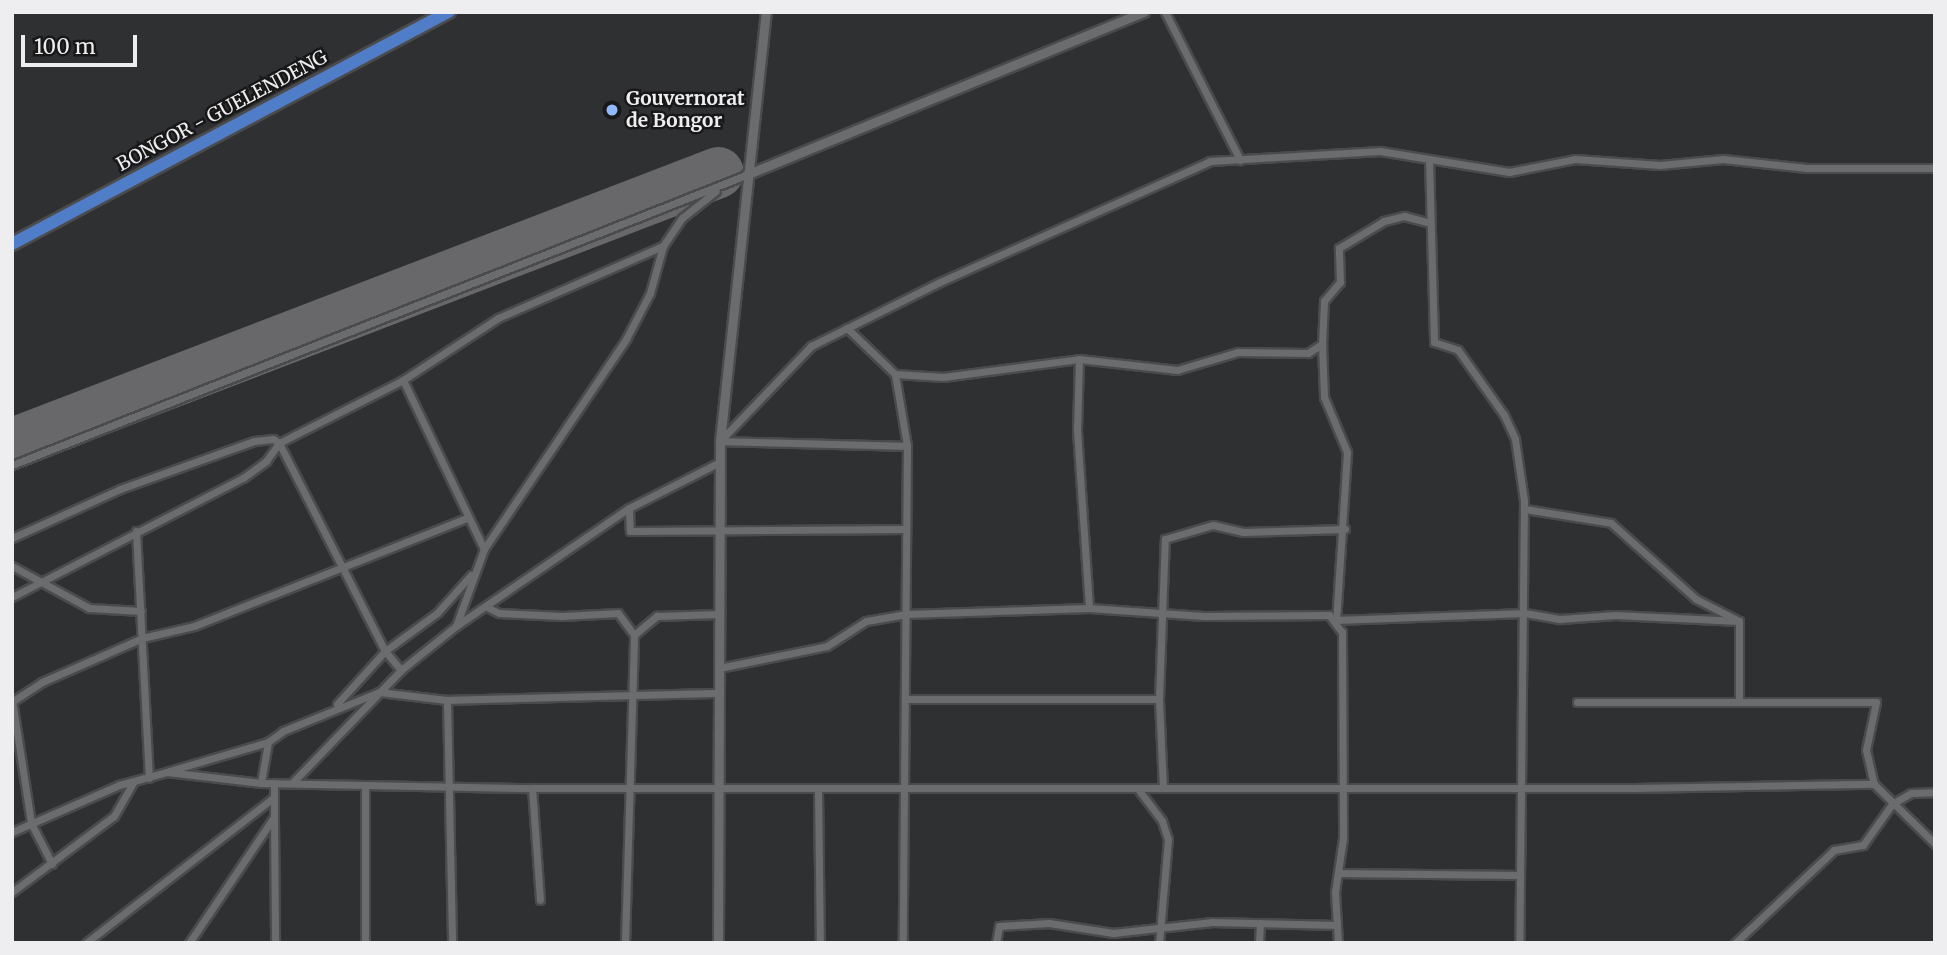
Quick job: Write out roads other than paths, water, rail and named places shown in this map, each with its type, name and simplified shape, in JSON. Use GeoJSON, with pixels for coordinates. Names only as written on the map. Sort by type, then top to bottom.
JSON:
{"type":"FeatureCollection","features":[{"type":"Feature","properties":{"kind":"highway","name":"BONGOR - GUELENDENG"},"geometry":{"type":"LineString","coordinates":[[12,244],[449,12]]}},
{"type":"Feature","properties":{"kind":"street"},"geometry":{"type":"LineString","coordinates":[[718,943],[720,442],[746,175],[766,12]]}},
{"type":"Feature","properties":{"kind":"street"},"geometry":{"type":"LineString","coordinates":[[12,465],[746,175],[1144,12]]}},
{"type":"Feature","properties":{"kind":"street"},"geometry":{"type":"LineString","coordinates":[[1165,12],[1240,160]]}},
{"type":"Feature","properties":{"kind":"street"},"geometry":{"type":"LineString","coordinates":[[720,442],[811,346],[1210,161],[1380,151],[1509,172],[1575,159],[1660,164],[1723,159],[1807,168],[1935,168]]}},
{"type":"Feature","properties":{"kind":"street"},"geometry":{"type":"LineString","coordinates":[[1429,160],[1434,342],[1458,350],[1504,415],[1515,439],[1525,509],[1525,735],[1518,787],[1519,943]]}},
{"type":"Feature","properties":{"kind":"street"},"geometry":{"type":"LineString","coordinates":[[456,626],[472,574],[484,548],[626,339],[650,293],[663,246],[682,218],[707,196],[746,175]]}},
{"type":"Feature","properties":{"kind":"street"},"geometry":{"type":"LineString","coordinates":[[1336,620],[1345,529],[1347,452],[1324,397],[1324,301],[1340,282],[1339,248],[1384,221],[1404,216],[1430,223]]}},
{"type":"Feature","properties":{"kind":"street"},"geometry":{"type":"LineString","coordinates":[[12,597],[254,472],[279,443],[403,380],[498,318],[663,246]]}},
{"type":"Feature","properties":{"kind":"street"},"geometry":{"type":"LineString","coordinates":[[847,328],[895,374],[907,446],[906,789],[902,943]]}},
{"type":"Feature","properties":{"kind":"street"},"geometry":{"type":"LineString","coordinates":[[895,374],[943,377],[1079,359],[1177,370],[1238,352],[1308,352],[1322,344]]}},
{"type":"Feature","properties":{"kind":"street"},"geometry":{"type":"LineString","coordinates":[[1079,359],[1077,431],[1089,608]]}},
{"type":"Feature","properties":{"kind":"street"},"geometry":{"type":"LineString","coordinates":[[403,380],[467,518],[484,548]]}},
{"type":"Feature","properties":{"kind":"street"},"geometry":{"type":"LineString","coordinates":[[12,538],[101,497],[268,438],[279,443],[385,651],[401,670]]}},
{"type":"Feature","properties":{"kind":"street"},"geometry":{"type":"LineString","coordinates":[[720,442],[907,446]]}},
{"type":"Feature","properties":{"kind":"street"},"geometry":{"type":"LineString","coordinates":[[293,782],[401,670],[456,626],[489,608],[629,508],[720,462]]}},
{"type":"Feature","properties":{"kind":"street"},"geometry":{"type":"LineString","coordinates":[[629,508],[631,531],[905,528]]}},
{"type":"Feature","properties":{"kind":"street"},"geometry":{"type":"LineString","coordinates":[[1525,509],[1611,523],[1696,599],[1740,621]]}},
{"type":"Feature","properties":{"kind":"street"},"geometry":{"type":"LineString","coordinates":[[52,864],[31,823],[13,701],[42,682],[142,638],[194,626],[342,565],[467,518]]}},
{"type":"Feature","properties":{"kind":"street"},"geometry":{"type":"LineString","coordinates":[[1163,788],[1159,699],[1166,539],[1172,535],[1213,525],[1243,532],[1345,529]]}},
{"type":"Feature","properties":{"kind":"street"},"geometry":{"type":"LineString","coordinates":[[136,531],[149,778]]}},
{"type":"Feature","properties":{"kind":"street"},"geometry":{"type":"LineString","coordinates":[[12,566],[89,608],[141,611]]}},
{"type":"Feature","properties":{"kind":"street"},"geometry":{"type":"LineString","coordinates":[[334,707],[385,651],[437,613],[472,574]]}},
{"type":"Feature","properties":{"kind":"street"},"geometry":{"type":"LineString","coordinates":[[489,608],[499,613],[562,616],[618,613],[634,635],[630,696],[625,943]]}},
{"type":"Feature","properties":{"kind":"street"},"geometry":{"type":"LineString","coordinates":[[719,668],[827,646],[866,621],[906,614],[1089,608],[1164,614],[1329,615],[1336,620],[1342,632],[1340,787],[1343,838],[1338,873],[1338,943]]}},
{"type":"Feature","properties":{"kind":"street"},"geometry":{"type":"LineString","coordinates":[[1336,620],[1525,613],[1560,619],[1615,615],[1740,621]]}},
{"type":"Feature","properties":{"kind":"street"},"geometry":{"type":"LineString","coordinates":[[634,635],[657,616],[719,614]]}},
{"type":"Feature","properties":{"kind":"street"},"geometry":{"type":"LineString","coordinates":[[1740,621],[1740,699]]}},
{"type":"Feature","properties":{"kind":"street"},"geometry":{"type":"LineString","coordinates":[[12,832],[134,781],[268,742],[334,707],[379,692],[447,700],[718,693]]}},
{"type":"Feature","properties":{"kind":"street"},"geometry":{"type":"LineString","coordinates":[[906,699],[1159,699]]}},
{"type":"Feature","properties":{"kind":"street"},"geometry":{"type":"LineString","coordinates":[[1577,702],[1740,699],[1876,702],[1866,750],[1874,784],[1935,844]]}},
{"type":"Feature","properties":{"kind":"street"},"geometry":{"type":"LineString","coordinates":[[447,700],[452,943]]}},
{"type":"Feature","properties":{"kind":"street"},"geometry":{"type":"LineString","coordinates":[[261,783],[268,742]]}},
{"type":"Feature","properties":{"kind":"street"},"geometry":{"type":"LineString","coordinates":[[167,772],[261,783],[532,788],[1138,789],[1874,784]]}},
{"type":"Feature","properties":{"kind":"street"},"geometry":{"type":"LineString","coordinates":[[12,892],[119,811],[134,781]]}},
{"type":"Feature","properties":{"kind":"street"},"geometry":{"type":"LineString","coordinates":[[274,783],[275,943]]}},
{"type":"Feature","properties":{"kind":"street"},"geometry":{"type":"LineString","coordinates":[[365,786],[365,943]]}},
{"type":"Feature","properties":{"kind":"street"},"geometry":{"type":"LineString","coordinates":[[532,788],[540,900]]}},
{"type":"Feature","properties":{"kind":"street"},"geometry":{"type":"LineString","coordinates":[[818,789],[820,943]]}},
{"type":"Feature","properties":{"kind":"street"},"geometry":{"type":"LineString","coordinates":[[1138,789],[1162,821],[1168,839],[1159,943]]}},
{"type":"Feature","properties":{"kind":"street"},"geometry":{"type":"LineString","coordinates":[[1735,943],[1834,850],[1863,845],[1892,804],[1911,793],[1935,792]]}},
{"type":"Feature","properties":{"kind":"street"},"geometry":{"type":"LineString","coordinates":[[86,943],[273,798]]}},
{"type":"Feature","properties":{"kind":"street"},"geometry":{"type":"LineString","coordinates":[[188,943],[274,817]]}},
{"type":"Feature","properties":{"kind":"street"},"geometry":{"type":"LineString","coordinates":[[1338,873],[1517,875]]}},
{"type":"Feature","properties":{"kind":"street"},"geometry":{"type":"LineString","coordinates":[[996,943],[999,926],[1049,922],[1113,933],[1160,925],[1337,925]]}},
{"type":"Feature","properties":{"kind":"street"},"geometry":{"type":"LineString","coordinates":[[1259,943],[1260,923]]}},
{"type":"Feature","properties":{"kind":"place","name":"Gouvernorat de Bongor"},"geometry":{"type":"Point","coordinates":[612,110]}}]}
